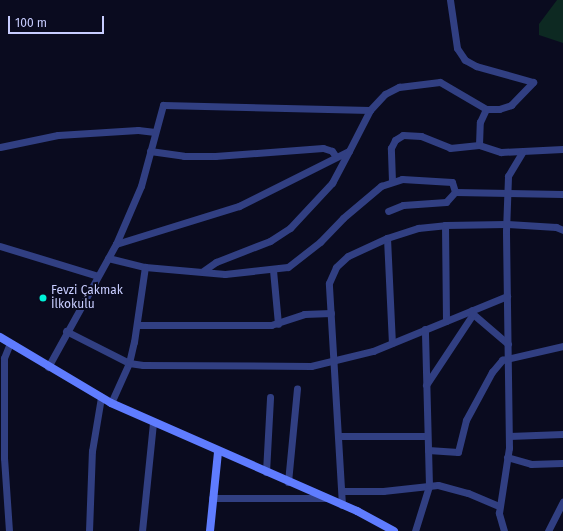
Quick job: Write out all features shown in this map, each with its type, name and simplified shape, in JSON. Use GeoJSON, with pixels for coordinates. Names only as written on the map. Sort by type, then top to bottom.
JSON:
{"type":"FeatureCollection","features":[{"type":"Feature","properties":{"kind":"main road"},"geometry":{"type":"LineString","coordinates":[[0,337],[48,367],[111,403],[218,452],[327,498],[394,531]]}},
{"type":"Feature","properties":{"kind":"main road"},"geometry":{"type":"LineString","coordinates":[[210,531],[212,498],[218,452]]}},
{"type":"Feature","properties":{"kind":"street"},"geometry":{"type":"LineString","coordinates":[[203,271],[216,262],[270,241],[290,228],[332,183],[370,110],[392,89],[435,82],[448,85],[486,110],[511,105],[533,82],[476,66],[464,60],[457,48],[450,0]]}},
{"type":"Feature","properties":{"kind":"street"},"geometry":{"type":"LineString","coordinates":[[48,367],[66,331],[116,244],[141,186],[163,105],[370,110]]}},
{"type":"Feature","properties":{"kind":"street"},"geometry":{"type":"LineString","coordinates":[[479,145],[480,122],[486,110]]}},
{"type":"Feature","properties":{"kind":"street"},"geometry":{"type":"LineString","coordinates":[[0,147],[58,135],[138,130],[155,132]]}},
{"type":"Feature","properties":{"kind":"street"},"geometry":{"type":"LineString","coordinates":[[392,182],[391,148],[395,140],[403,134],[421,136],[450,148],[479,145],[501,152],[563,149]]}},
{"type":"Feature","properties":{"kind":"street"},"geometry":{"type":"LineString","coordinates":[[150,151],[184,156],[214,156],[323,148],[332,151],[336,157]]}},
{"type":"Feature","properties":{"kind":"street"},"geometry":{"type":"LineString","coordinates":[[116,244],[239,206],[349,151]]}},
{"type":"Feature","properties":{"kind":"street"},"geometry":{"type":"LineString","coordinates":[[504,531],[500,506],[509,436],[506,224],[508,176],[523,152]]}},
{"type":"Feature","properties":{"kind":"street"},"geometry":{"type":"LineString","coordinates":[[108,258],[145,267],[225,274],[288,268],[320,242],[371,193],[392,182],[445,180],[452,182],[455,192]]}},
{"type":"Feature","properties":{"kind":"street"},"geometry":{"type":"LineString","coordinates":[[388,211],[403,205],[446,202],[455,192],[563,194]]}},
{"type":"Feature","properties":{"kind":"street"},"geometry":{"type":"LineString","coordinates":[[342,505],[335,360],[329,283],[336,267],[348,256],[387,238],[418,228],[445,225],[506,224],[556,227],[563,230]]}},
{"type":"Feature","properties":{"kind":"street"},"geometry":{"type":"LineString","coordinates":[[445,225],[446,321]]}},
{"type":"Feature","properties":{"kind":"street"},"geometry":{"type":"LineString","coordinates":[[387,238],[392,343]]}},
{"type":"Feature","properties":{"kind":"street"},"geometry":{"type":"LineString","coordinates":[[0,246],[98,276]]}},
{"type":"Feature","properties":{"kind":"street"},"geometry":{"type":"LineString","coordinates":[[111,403],[129,362],[137,325],[145,267]]}},
{"type":"Feature","properties":{"kind":"street"},"geometry":{"type":"LineString","coordinates":[[273,270],[278,324]]}},
{"type":"Feature","properties":{"kind":"street"},"geometry":{"type":"LineString","coordinates":[[66,331],[129,362],[143,365],[311,366],[373,351],[425,329],[473,312],[507,296]]}},
{"type":"Feature","properties":{"kind":"street"},"geometry":{"type":"LineString","coordinates":[[473,312],[508,344]]}},
{"type":"Feature","properties":{"kind":"street"},"geometry":{"type":"LineString","coordinates":[[426,385],[473,312]]}},
{"type":"Feature","properties":{"kind":"street"},"geometry":{"type":"LineString","coordinates":[[137,325],[257,326],[278,324],[304,314],[331,313]]}},
{"type":"Feature","properties":{"kind":"street"},"geometry":{"type":"LineString","coordinates":[[415,531],[429,486],[425,329]]}},
{"type":"Feature","properties":{"kind":"street"},"geometry":{"type":"LineString","coordinates":[[9,531],[2,419],[4,358],[10,343]]}},
{"type":"Feature","properties":{"kind":"street"},"geometry":{"type":"LineString","coordinates":[[428,450],[458,452],[466,420],[477,398],[500,362],[508,358],[563,346]]}},
{"type":"Feature","properties":{"kind":"street"},"geometry":{"type":"LineString","coordinates":[[288,482],[297,388]]}},
{"type":"Feature","properties":{"kind":"street"},"geometry":{"type":"LineString","coordinates":[[89,531],[92,451],[101,397]]}},
{"type":"Feature","properties":{"kind":"street"},"geometry":{"type":"LineString","coordinates":[[266,472],[270,397]]}},
{"type":"Feature","properties":{"kind":"street"},"geometry":{"type":"LineString","coordinates":[[142,531],[153,423]]}},
{"type":"Feature","properties":{"kind":"street"},"geometry":{"type":"LineString","coordinates":[[509,436],[563,434]]}},
{"type":"Feature","properties":{"kind":"street"},"geometry":{"type":"LineString","coordinates":[[339,436],[427,436]]}},
{"type":"Feature","properties":{"kind":"street"},"geometry":{"type":"LineString","coordinates":[[507,457],[532,464],[563,463]]}},
{"type":"Feature","properties":{"kind":"street"},"geometry":{"type":"LineString","coordinates":[[342,491],[383,491],[429,486],[450,487],[500,506]]}},
{"type":"Feature","properties":{"kind":"street"},"geometry":{"type":"LineString","coordinates":[[212,498],[327,498]]}},
{"type":"Feature","properties":{"kind":"street"},"geometry":{"type":"LineString","coordinates":[[548,531],[563,502]]}},
{"type":"Feature","properties":{"kind":"green space"},"geometry":{"type":"Polygon","coordinates":[[[557,0],[563,0],[563,43],[539,35],[539,24],[557,0]]]}},
{"type":"Feature","properties":{"kind":"place","name":"Fevzi Çakmak İlkokulu"},"geometry":{"type":"Point","coordinates":[43,298]}}]}
